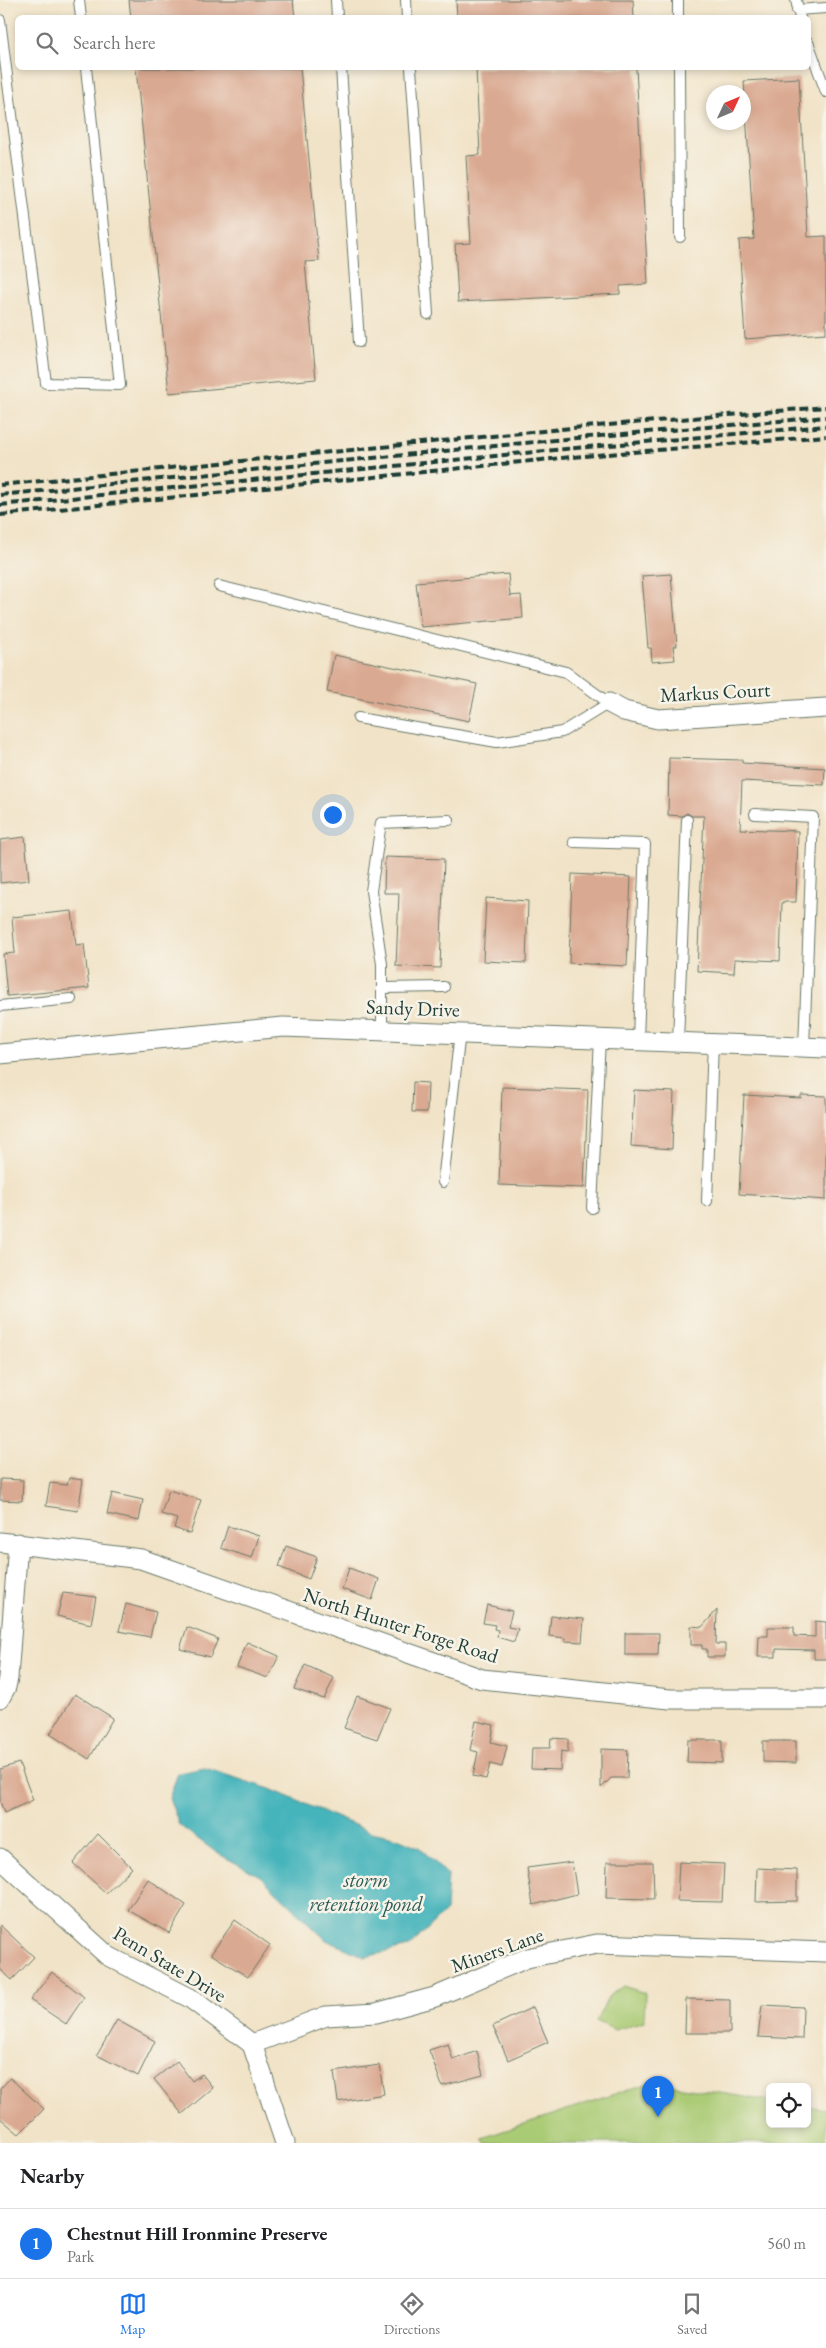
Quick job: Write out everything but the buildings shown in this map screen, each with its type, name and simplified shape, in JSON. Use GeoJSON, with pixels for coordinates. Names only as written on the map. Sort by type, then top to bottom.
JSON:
{"type":"FeatureCollection","features":[{"type":"Feature","properties":{"kind":"street","name":"Markus Court"},"geometry":{"type":"LineString","coordinates":[[609,703],[624,711],[658,719],[826,708]]}},
{"type":"Feature","properties":{"kind":"street","name":"Sandy Drive"},"geometry":{"type":"LineString","coordinates":[[0,1054],[251,1028],[322,1027],[826,1048]]}},
{"type":"Feature","properties":{"kind":"street"},"geometry":{"type":"LineString","coordinates":[[0,1698],[8,1678],[9,1543]]}},
{"type":"Feature","properties":{"kind":"street","name":"North Hunter Forge Road"},"geometry":{"type":"LineString","coordinates":[[9,1543],[141,1559],[482,1679],[670,1699],[826,1699]]}},
{"type":"Feature","properties":{"kind":"street","name":"Penn State Drive"},"geometry":{"type":"LineString","coordinates":[[0,1858],[108,1956],[190,1998],[252,2044]]}},
{"type":"Feature","properties":{"kind":"street","name":"Miners Lane"},"geometry":{"type":"LineString","coordinates":[[252,2044],[326,2016],[376,2013],[435,1997],[527,1958],[596,1944],[826,1952]]}},
{"type":"Feature","properties":{"kind":"street"},"geometry":{"type":"LineString","coordinates":[[252,2044],[285,2143]]}},
{"type":"Feature","properties":{"kind":"lane"},"geometry":{"type":"LineString","coordinates":[[79,0],[81,15]]}},
{"type":"Feature","properties":{"kind":"lane"},"geometry":{"type":"LineString","coordinates":[[336,0],[337,15]]}},
{"type":"Feature","properties":{"kind":"lane"},"geometry":{"type":"LineString","coordinates":[[406,0],[407,15]]}},
{"type":"Feature","properties":{"kind":"lane"},"geometry":{"type":"LineString","coordinates":[[678,0],[678,15]]}},
{"type":"Feature","properties":{"kind":"lane"},"geometry":{"type":"LineString","coordinates":[[798,9],[826,8]]}},
{"type":"Feature","properties":{"kind":"lane"},"geometry":{"type":"LineString","coordinates":[[0,20],[46,383],[120,385],[86,70]]}},
{"type":"Feature","properties":{"kind":"lane"},"geometry":{"type":"LineString","coordinates":[[811,50],[826,92]]}},
{"type":"Feature","properties":{"kind":"lane"},"geometry":{"type":"LineString","coordinates":[[341,70],[359,342]]}},
{"type":"Feature","properties":{"kind":"lane"},"geometry":{"type":"LineString","coordinates":[[411,70],[428,314]]}},
{"type":"Feature","properties":{"kind":"lane"},"geometry":{"type":"LineString","coordinates":[[679,70],[680,237]]}},
{"type":"Feature","properties":{"kind":"lane"},"geometry":{"type":"LineString","coordinates":[[219,586],[566,672],[609,703],[562,732],[497,742],[358,718]]}},
{"type":"Feature","properties":{"kind":"lane"},"geometry":{"type":"LineString","coordinates":[[755,814],[814,817],[804,1047]]}},
{"type":"Feature","properties":{"kind":"lane"},"geometry":{"type":"LineString","coordinates":[[382,1029],[382,964],[371,891],[381,823],[449,820]]}},
{"type":"Feature","properties":{"kind":"lane"},"geometry":{"type":"LineString","coordinates":[[678,1041],[687,820]]}},
{"type":"Feature","properties":{"kind":"lane"},"geometry":{"type":"LineString","coordinates":[[574,842],[645,844],[638,1040]]}},
{"type":"Feature","properties":{"kind":"lane"},"geometry":{"type":"LineString","coordinates":[[383,988],[444,987]]}},
{"type":"Feature","properties":{"kind":"lane"},"geometry":{"type":"LineString","coordinates":[[0,1006],[71,999]]}},
{"type":"Feature","properties":{"kind":"lane"},"geometry":{"type":"LineString","coordinates":[[443,1182],[460,1032]]}},
{"type":"Feature","properties":{"kind":"lane"},"geometry":{"type":"LineString","coordinates":[[592,1208],[600,1038]]}},
{"type":"Feature","properties":{"kind":"lane"},"geometry":{"type":"LineString","coordinates":[[707,1201],[713,1043]]}},
{"type":"Feature","properties":{"kind":"green space"},"geometry":{"type":"Polygon","coordinates":[[[623,1986],[645,1993],[644,2021],[615,2030],[596,2021],[609,1996],[623,1986]]]}},
{"type":"Feature","properties":{"kind":"green space"},"geometry":{"type":"Polygon","coordinates":[[[651,2082],[766,2100],[766,2128],[811,2128],[811,2107],[826,2109],[826,2143],[485,2143],[482,2138],[651,2082]]]}},
{"type":"Feature","properties":{"kind":"water","name":"storm retention pond"},"geometry":{"type":"Polygon","coordinates":[[[205,1768],[270,1789],[371,1832],[395,1837],[419,1847],[448,1875],[446,1911],[409,1947],[365,1957],[326,1940],[260,1876],[217,1853],[179,1825],[169,1798],[178,1773],[205,1768]]]}},
{"type":"Feature","properties":{"kind":"railway"},"geometry":{"type":"LineString","coordinates":[[0,485],[572,428],[826,407]]}},
{"type":"Feature","properties":{"kind":"railway"},"geometry":{"type":"LineString","coordinates":[[0,495],[565,439],[826,417]]}},
{"type":"Feature","properties":{"kind":"railway"},"geometry":{"type":"LineString","coordinates":[[0,505],[565,449],[826,426]]}},
{"type":"Feature","properties":{"kind":"railway"},"geometry":{"type":"LineString","coordinates":[[0,515],[561,458],[826,436]]}},
{"type":"Feature","properties":{"kind":"place","name":"Chestnut Hill Ironmine Preserve"},"geometry":{"type":"Point","coordinates":[658,2117]}}]}
